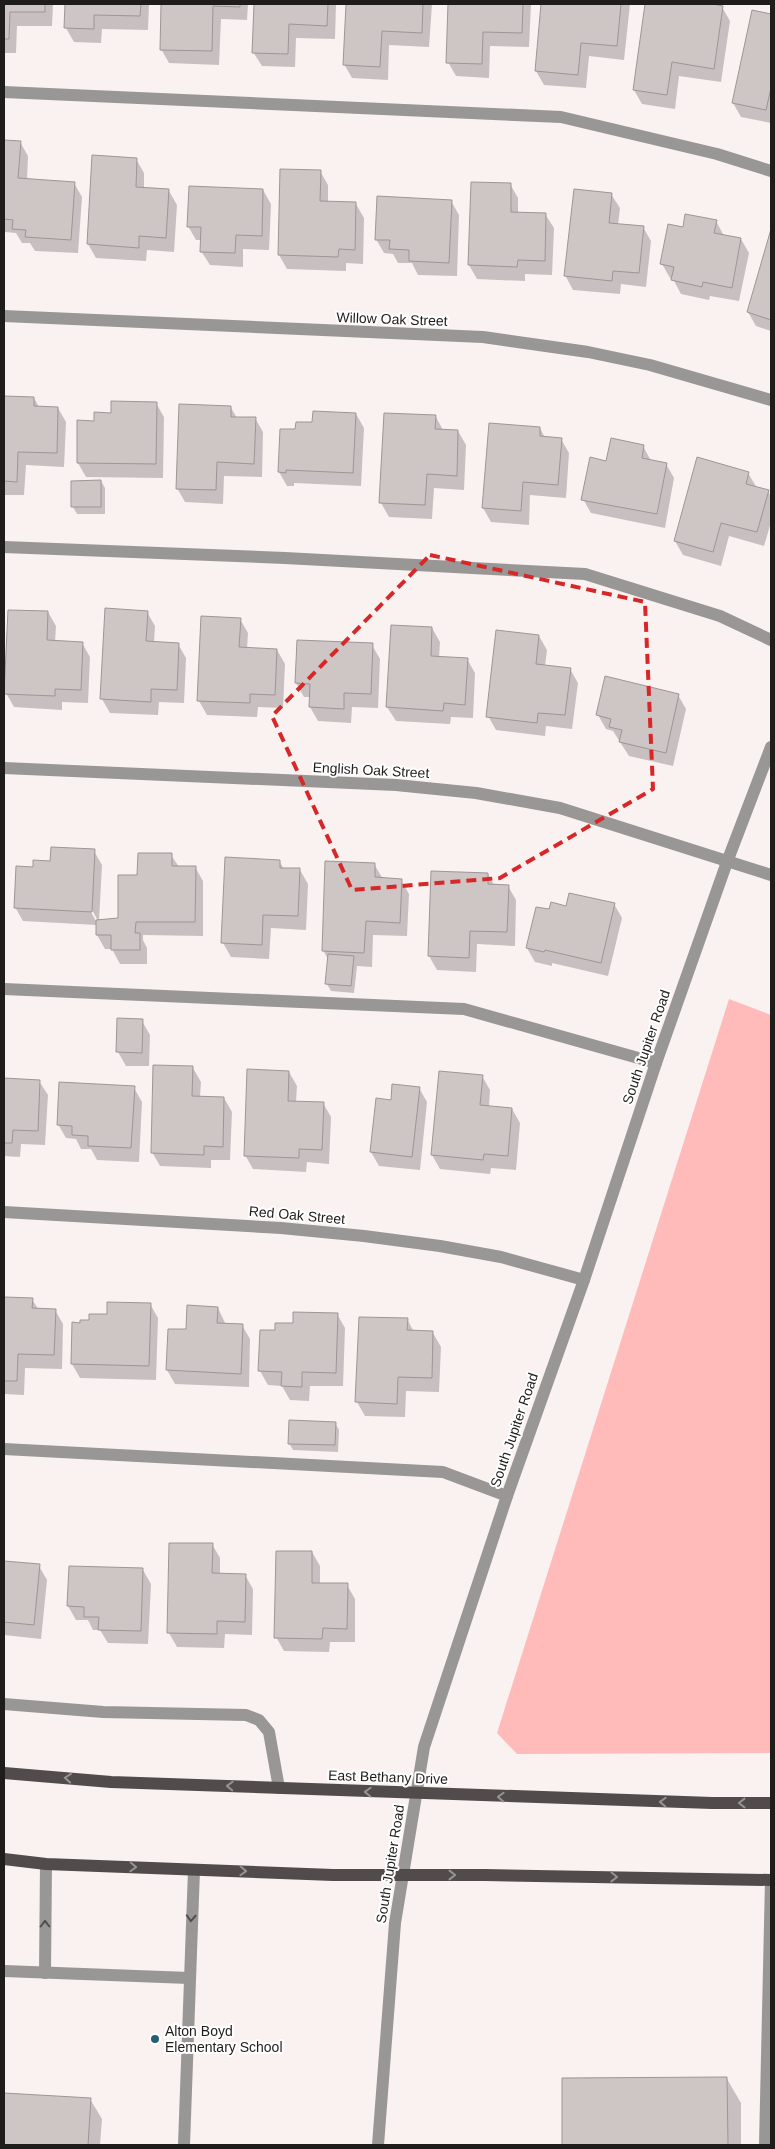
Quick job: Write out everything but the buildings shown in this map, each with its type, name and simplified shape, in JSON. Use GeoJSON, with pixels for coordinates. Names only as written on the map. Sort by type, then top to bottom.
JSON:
{"type":"FeatureCollection","features":[{"type":"Feature","properties":{"kind":"main road","name":"East Bethany Drive"},"geometry":{"type":"LineString","coordinates":[[4,1772],[110,1782],[702,1803],[771,1803]]}},
{"type":"Feature","properties":{"kind":"main road"},"geometry":{"type":"LineString","coordinates":[[4,1859],[46,1864],[333,1875],[771,1880]]}},
{"type":"Feature","properties":{"kind":"street"},"geometry":{"type":"LineString","coordinates":[[4,92],[561,117],[717,154],[771,171]]}},
{"type":"Feature","properties":{"kind":"street","name":"Willow Oak Street"},"geometry":{"type":"LineString","coordinates":[[4,316],[483,337],[588,352],[650,365],[771,400]]}},
{"type":"Feature","properties":{"kind":"street"},"geometry":{"type":"LineString","coordinates":[[4,547],[285,558],[585,574],[720,616],[771,640]]}},
{"type":"Feature","properties":{"kind":"street","name":"South Jupiter Road"},"geometry":{"type":"LineString","coordinates":[[378,2145],[395,1923],[424,1747],[507,1496],[584,1280],[656,1063],[727,862],[771,747]]}},
{"type":"Feature","properties":{"kind":"street","name":"English Oak Street"},"geometry":{"type":"LineString","coordinates":[[4,768],[396,785],[476,793],[560,808],[771,875]]}},
{"type":"Feature","properties":{"kind":"street"},"geometry":{"type":"LineString","coordinates":[[4,988],[464,1009],[656,1063]]}},
{"type":"Feature","properties":{"kind":"street","name":"Red Oak Street"},"geometry":{"type":"LineString","coordinates":[[4,1212],[281,1228],[364,1236],[440,1246],[501,1257],[584,1280]]}},
{"type":"Feature","properties":{"kind":"street"},"geometry":{"type":"LineString","coordinates":[[4,1449],[442,1472],[507,1496]]}},
{"type":"Feature","properties":{"kind":"street"},"geometry":{"type":"LineString","coordinates":[[4,1704],[103,1712],[246,1715],[259,1720],[269,1732],[279,1788]]}},
{"type":"Feature","properties":{"kind":"street"},"geometry":{"type":"LineString","coordinates":[[46,1864],[46,1973]]}},
{"type":"Feature","properties":{"kind":"street"},"geometry":{"type":"LineString","coordinates":[[184,2145],[194,1870]]}},
{"type":"Feature","properties":{"kind":"street"},"geometry":{"type":"LineString","coordinates":[[766,2145],[771,1880]]}},
{"type":"Feature","properties":{"kind":"street"},"geometry":{"type":"LineString","coordinates":[[4,1971],[189,1978]]}},
{"type":"Feature","properties":{"kind":"highlighted area"},"geometry":{"type":"Polygon","coordinates":[[[430,555],[645,602],[653,789],[500,878],[352,890],[272,716],[430,555]]]}},
{"type":"Feature","properties":{"kind":"shaded area"},"geometry":{"type":"Polygon","coordinates":[[[729,999],[771,1015],[771,1753],[517,1754],[497,1733],[729,999]]]}},
{"type":"Feature","properties":{"kind":"place","name":"Alton Boyd Elementary School"},"geometry":{"type":"Point","coordinates":[155,2039]}}]}
